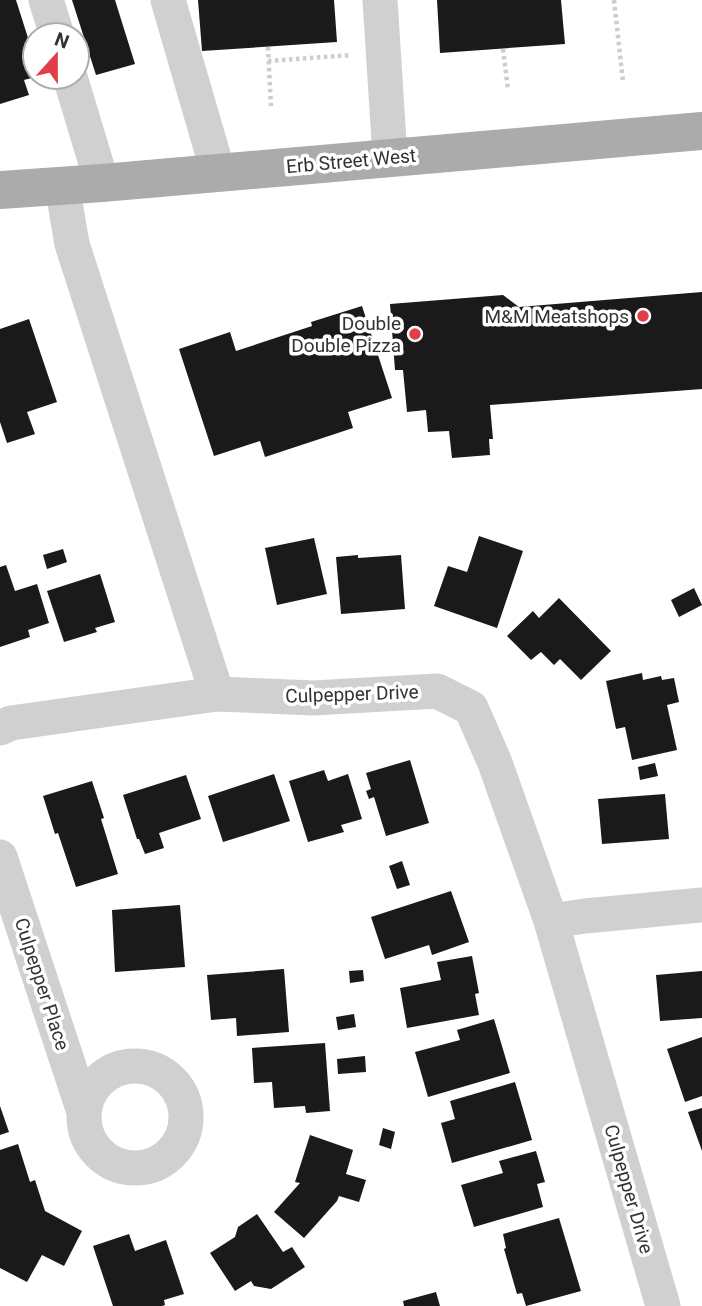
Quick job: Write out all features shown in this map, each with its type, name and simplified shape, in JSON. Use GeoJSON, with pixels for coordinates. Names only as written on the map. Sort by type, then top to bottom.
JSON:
{"type":"FeatureCollection","features":[{"type":"Feature","properties":{"kind":"main road","name":"Erb Street West"},"geometry":{"type":"LineString","coordinates":[[0,190],[702,131]]}},
{"type":"Feature","properties":{"kind":"street"},"geometry":{"type":"LineString","coordinates":[[46,0],[53,21]]}},
{"type":"Feature","properties":{"kind":"street"},"geometry":{"type":"LineString","coordinates":[[168,0],[218,172]]}},
{"type":"Feature","properties":{"kind":"street"},"geometry":{"type":"LineString","coordinates":[[380,0],[390,157]]}},
{"type":"Feature","properties":{"kind":"street"},"geometry":{"type":"LineString","coordinates":[[73,91],[102,183]]}},
{"type":"Feature","properties":{"kind":"street"},"geometry":{"type":"LineString","coordinates":[[0,728],[11,723],[217,694],[72,244],[62,185]]}},
{"type":"Feature","properties":{"kind":"street","name":"Culpepper Drive"},"geometry":{"type":"LineString","coordinates":[[217,694],[314,698],[437,691],[471,708],[495,763],[551,921],[663,1306]]}},
{"type":"Feature","properties":{"kind":"street","name":"Culpepper Place"},"geometry":{"type":"LineString","coordinates":[[0,857],[84,1112]]}},
{"type":"Feature","properties":{"kind":"street"},"geometry":{"type":"LineString","coordinates":[[551,921],[702,905]]}},
{"type":"Feature","properties":{"kind":"path"},"geometry":{"type":"LineString","coordinates":[[614,0],[623,82]]}},
{"type":"Feature","properties":{"kind":"path"},"geometry":{"type":"LineString","coordinates":[[268,47],[271,106]]}},
{"type":"Feature","properties":{"kind":"path"},"geometry":{"type":"LineString","coordinates":[[503,49],[508,90]]}},
{"type":"Feature","properties":{"kind":"path"},"geometry":{"type":"LineString","coordinates":[[268,61],[383,53]]}},
{"type":"Feature","properties":{"kind":"building"},"geometry":{"type":"Polygon","coordinates":[[[0,0],[16,0],[23,21],[21,91],[28,91],[29,95],[0,104],[0,0]]]}},
{"type":"Feature","properties":{"kind":"building"},"geometry":{"type":"Polygon","coordinates":[[[72,0],[115,0],[135,64],[96,75],[91,59],[91,21],[79,21],[72,0]]]}},
{"type":"Feature","properties":{"kind":"building"},"geometry":{"type":"Polygon","coordinates":[[[198,0],[334,0],[337,42],[202,51],[198,0]]]}},
{"type":"Feature","properties":{"kind":"building"},"geometry":{"type":"Polygon","coordinates":[[[437,0],[561,0],[565,44],[440,53],[437,0]]]}},
{"type":"Feature","properties":{"kind":"building"},"geometry":{"type":"Polygon","coordinates":[[[702,292],[702,389],[490,405],[493,439],[489,439],[490,455],[452,458],[449,431],[428,432],[426,410],[407,412],[403,370],[395,370],[390,304],[503,295],[519,307],[702,292]]]}},
{"type":"Feature","properties":{"kind":"building"},"geometry":{"type":"Polygon","coordinates":[[[362,306],[392,398],[348,412],[353,428],[265,457],[260,441],[214,456],[179,349],[230,332],[236,351],[362,306]]]}},
{"type":"Feature","properties":{"kind":"building"},"geometry":{"type":"Polygon","coordinates":[[[29,319],[57,402],[27,412],[35,434],[7,443],[0,422],[0,329],[29,319]]]}},
{"type":"Feature","properties":{"kind":"building"},"geometry":{"type":"Polygon","coordinates":[[[479,536],[523,551],[497,628],[434,606],[448,566],[467,572],[479,536]]]}},
{"type":"Feature","properties":{"kind":"building"},"geometry":{"type":"Polygon","coordinates":[[[314,538],[327,594],[277,605],[265,548],[314,538]]]}},
{"type":"Feature","properties":{"kind":"building"},"geometry":{"type":"Polygon","coordinates":[[[63,549],[67,562],[47,569],[43,555],[63,549]]]}},
{"type":"Feature","properties":{"kind":"building"},"geometry":{"type":"Polygon","coordinates":[[[358,555],[358,558],[401,555],[405,609],[341,614],[336,557],[358,555]]]}},
{"type":"Feature","properties":{"kind":"building"},"geometry":{"type":"Polygon","coordinates":[[[6,565],[15,591],[37,584],[49,623],[28,630],[30,637],[0,647],[0,567],[6,565]]]}},
{"type":"Feature","properties":{"kind":"building"},"geometry":{"type":"Polygon","coordinates":[[[100,574],[115,622],[95,628],[97,632],[64,642],[47,591],[100,574]]]}},
{"type":"Feature","properties":{"kind":"building"},"geometry":{"type":"Polygon","coordinates":[[[694,588],[702,605],[679,617],[671,600],[694,588]]]}},
{"type":"Feature","properties":{"kind":"building"},"geometry":{"type":"Polygon","coordinates":[[[559,598],[611,651],[581,680],[560,659],[554,665],[541,652],[531,660],[507,636],[533,611],[539,618],[559,598]]]}},
{"type":"Feature","properties":{"kind":"building"},"geometry":{"type":"Polygon","coordinates":[[[642,673],[643,680],[661,676],[662,680],[674,678],[679,702],[667,705],[677,750],[632,760],[625,727],[616,729],[606,681],[642,673]]]}},
{"type":"Feature","properties":{"kind":"building"},"geometry":{"type":"Polygon","coordinates":[[[410,760],[429,823],[386,836],[374,797],[369,799],[366,791],[371,789],[366,773],[410,760]]]}},
{"type":"Feature","properties":{"kind":"building"},"geometry":{"type":"Polygon","coordinates":[[[655,763],[658,776],[640,780],[638,767],[655,763]]]}},
{"type":"Feature","properties":{"kind":"building"},"geometry":{"type":"Polygon","coordinates":[[[324,770],[328,781],[348,774],[362,819],[341,825],[344,832],[308,842],[289,781],[324,770]]]}},
{"type":"Feature","properties":{"kind":"building"},"geometry":{"type":"Polygon","coordinates":[[[274,774],[290,821],[223,842],[208,796],[274,774]]]}},
{"type":"Feature","properties":{"kind":"building"},"geometry":{"type":"Polygon","coordinates":[[[186,775],[201,819],[159,833],[164,848],[145,854],[137,839],[123,795],[186,775]]]}},
{"type":"Feature","properties":{"kind":"building"},"geometry":{"type":"Polygon","coordinates":[[[92,781],[118,874],[76,887],[43,796],[92,781]]]}},
{"type":"Feature","properties":{"kind":"building"},"geometry":{"type":"Polygon","coordinates":[[[665,794],[669,839],[602,844],[598,799],[665,794]]]}},
{"type":"Feature","properties":{"kind":"building"},"geometry":{"type":"Polygon","coordinates":[[[402,861],[410,885],[397,889],[389,866],[402,861]]]}},
{"type":"Feature","properties":{"kind":"building"},"geometry":{"type":"Polygon","coordinates":[[[451,891],[469,942],[432,955],[429,945],[385,959],[371,917],[451,891]]]}},
{"type":"Feature","properties":{"kind":"building"},"geometry":{"type":"Polygon","coordinates":[[[180,905],[185,967],[115,972],[112,910],[180,905]]]}},
{"type":"Feature","properties":{"kind":"building"},"geometry":{"type":"Polygon","coordinates":[[[472,956],[479,993],[475,994],[479,1015],[407,1028],[400,988],[441,980],[437,962],[472,956]]]}},
{"type":"Feature","properties":{"kind":"building"},"geometry":{"type":"Polygon","coordinates":[[[284,969],[289,1032],[237,1036],[236,1018],[211,1020],[207,975],[284,969]]]}},
{"type":"Feature","properties":{"kind":"building"},"geometry":{"type":"Polygon","coordinates":[[[363,970],[364,981],[350,983],[349,971],[363,970]]]}},
{"type":"Feature","properties":{"kind":"building"},"geometry":{"type":"Polygon","coordinates":[[[702,971],[702,1018],[660,1021],[656,975],[702,971]]]}},
{"type":"Feature","properties":{"kind":"building"},"geometry":{"type":"Polygon","coordinates":[[[354,1014],[356,1027],[338,1030],[336,1017],[354,1014]]]}},
{"type":"Feature","properties":{"kind":"building"},"geometry":{"type":"Polygon","coordinates":[[[494,1019],[510,1073],[428,1097],[415,1052],[460,1040],[457,1030],[494,1019]]]}},
{"type":"Feature","properties":{"kind":"building"},"geometry":{"type":"Polygon","coordinates":[[[702,1037],[702,1096],[685,1102],[667,1049],[702,1037]]]}},
{"type":"Feature","properties":{"kind":"building"},"geometry":{"type":"Polygon","coordinates":[[[325,1043],[330,1111],[306,1113],[305,1106],[274,1108],[272,1082],[254,1083],[252,1048],[325,1043]]]}},
{"type":"Feature","properties":{"kind":"building"},"geometry":{"type":"Polygon","coordinates":[[[365,1056],[366,1072],[338,1074],[337,1059],[365,1056]]]}},
{"type":"Feature","properties":{"kind":"building"},"geometry":{"type":"Polygon","coordinates":[[[515,1082],[532,1140],[452,1163],[441,1123],[455,1119],[450,1101],[515,1082]]]}},
{"type":"Feature","properties":{"kind":"building"},"geometry":{"type":"Polygon","coordinates":[[[0,1106],[9,1132],[0,1135],[0,1106]]]}},
{"type":"Feature","properties":{"kind":"building"},"geometry":{"type":"Polygon","coordinates":[[[702,1108],[702,1151],[688,1112],[702,1108]]]}},
{"type":"Feature","properties":{"kind":"building"},"geometry":{"type":"Polygon","coordinates":[[[383,1128],[395,1132],[391,1149],[379,1145],[383,1128]]]}},
{"type":"Feature","properties":{"kind":"building"},"geometry":{"type":"Polygon","coordinates":[[[310,1135],[353,1150],[346,1174],[366,1180],[359,1202],[339,1196],[304,1238],[274,1212],[300,1183],[295,1182],[310,1135]]]}},
{"type":"Feature","properties":{"kind":"building"},"geometry":{"type":"Polygon","coordinates":[[[18,1144],[30,1182],[35,1180],[45,1211],[82,1231],[64,1266],[42,1255],[27,1282],[0,1268],[0,1150],[18,1144]]]}},
{"type":"Feature","properties":{"kind":"building"},"geometry":{"type":"Polygon","coordinates":[[[536,1151],[545,1182],[537,1184],[543,1207],[474,1227],[461,1185],[503,1173],[499,1161],[536,1151]]]}},
{"type":"Feature","properties":{"kind":"building"},"geometry":{"type":"Polygon","coordinates":[[[257,1214],[283,1252],[292,1247],[305,1267],[271,1289],[254,1286],[251,1281],[235,1291],[210,1253],[235,1237],[238,1227],[257,1214]]]}},
{"type":"Feature","properties":{"kind":"building"},"geometry":{"type":"Polygon","coordinates":[[[559,1218],[581,1291],[526,1306],[522,1293],[517,1294],[504,1249],[503,1234],[559,1218]]]}},
{"type":"Feature","properties":{"kind":"building"},"geometry":{"type":"Polygon","coordinates":[[[129,1234],[135,1251],[166,1240],[184,1294],[164,1300],[165,1305],[162,1306],[113,1306],[93,1246],[129,1234]]]}},
{"type":"Feature","properties":{"kind":"building"},"geometry":{"type":"Polygon","coordinates":[[[436,1292],[440,1306],[404,1306],[403,1301],[436,1292]]]}},
{"type":"Feature","properties":{"kind":"place","name":"M&M Meatshops"},"geometry":{"type":"Point","coordinates":[643,316]}},
{"type":"Feature","properties":{"kind":"place","name":"Double Double Pizza"},"geometry":{"type":"Point","coordinates":[415,334]}}]}
